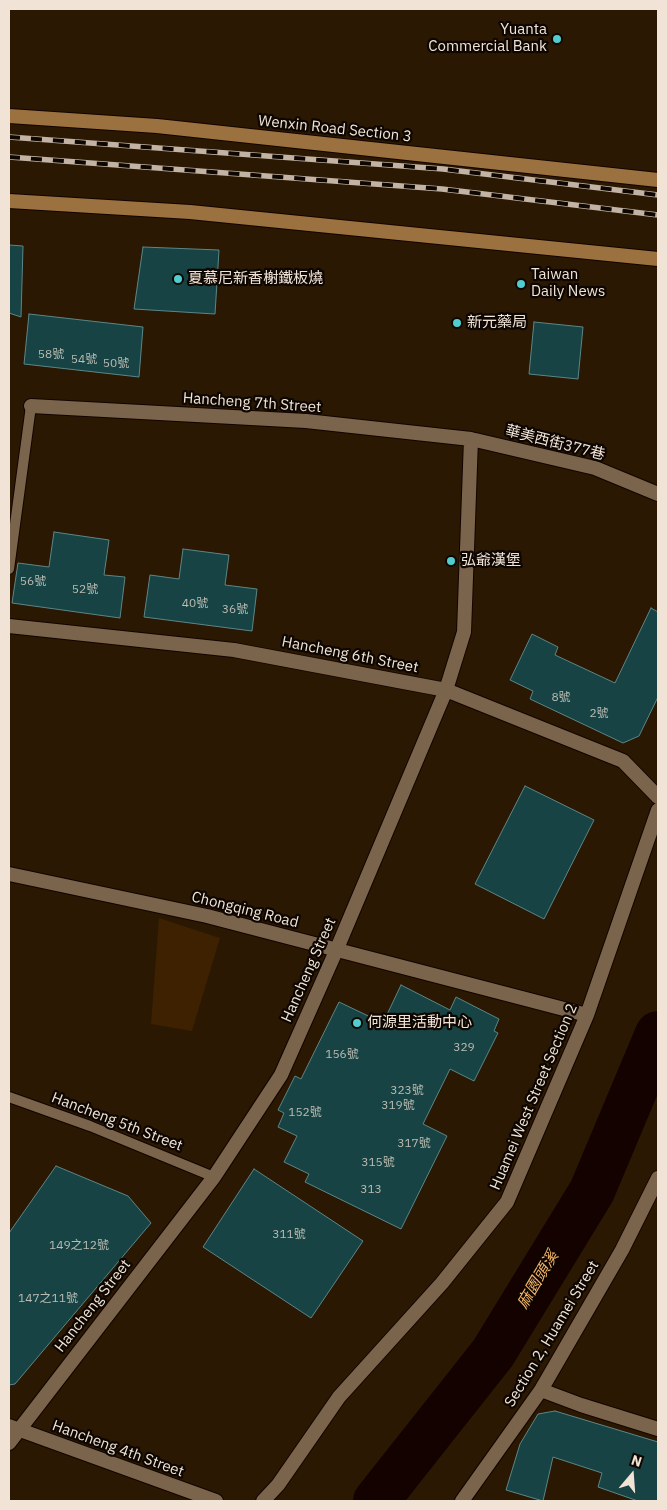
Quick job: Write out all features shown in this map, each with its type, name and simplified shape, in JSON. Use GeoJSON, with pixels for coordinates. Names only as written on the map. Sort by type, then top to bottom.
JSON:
{"type":"FeatureCollection","features":[{"type":"Feature","properties":{"kind":"main road","name":"Wenxin Road Section 3"},"geometry":{"type":"LineString","coordinates":[[9,116],[157,126],[658,180]]}},
{"type":"Feature","properties":{"kind":"main road"},"geometry":{"type":"LineString","coordinates":[[9,201],[190,212],[658,259]]}},
{"type":"Feature","properties":{"kind":"street","name":"Hancheng 7th Street"},"geometry":{"type":"LineString","coordinates":[[31,406],[306,421],[470,439]]}},
{"type":"Feature","properties":{"kind":"street","name":"華美西街377巷"},"geometry":{"type":"LineString","coordinates":[[470,439],[595,468],[658,494]]}},
{"type":"Feature","properties":{"kind":"street","name":"Hancheng Street"},"geometry":{"type":"LineString","coordinates":[[9,1443],[13,1428],[214,1177],[281,1075],[446,690],[464,632],[470,439]]}},
{"type":"Feature","properties":{"kind":"street","name":"Hancheng 6th Street"},"geometry":{"type":"LineString","coordinates":[[9,626],[234,650],[446,690],[623,761],[658,797]]}},
{"type":"Feature","properties":{"kind":"street","name":"Huamei West Street Section 2"},"geometry":{"type":"LineString","coordinates":[[263,1501],[278,1485],[339,1397],[442,1283],[507,1202],[587,1016],[658,810]]}},
{"type":"Feature","properties":{"kind":"street","name":"Chongqing Road"},"geometry":{"type":"LineString","coordinates":[[9,874],[207,916],[587,1016]]}},
{"type":"Feature","properties":{"kind":"street","name":"Section 2, Huamei Street"},"geometry":{"type":"LineString","coordinates":[[462,1501],[540,1390],[622,1250],[658,1178]]}},
{"type":"Feature","properties":{"kind":"street"},"geometry":{"type":"LineString","coordinates":[[540,1390],[658,1429]]}},
{"type":"Feature","properties":{"kind":"street","name":"Hancheng 4th Street"},"geometry":{"type":"LineString","coordinates":[[13,1428],[216,1501]]}},
{"type":"Feature","properties":{"kind":"lane"},"geometry":{"type":"LineString","coordinates":[[9,569],[31,406]]}},
{"type":"Feature","properties":{"kind":"lane","name":"Hancheng 5th Street"},"geometry":{"type":"LineString","coordinates":[[9,1097],[90,1126],[214,1177]]}},
{"type":"Feature","properties":{"kind":"shaded area"},"geometry":{"type":"Polygon","coordinates":[[[159,918],[220,938],[192,1031],[151,1024],[159,918]]]}},
{"type":"Feature","properties":{"kind":"building"},"geometry":{"type":"Polygon","coordinates":[[[9,245],[23,246],[21,317],[9,313],[9,245]]]}},
{"type":"Feature","properties":{"kind":"building","name":"夏慕尼新香榭鐵板燒"},"geometry":{"type":"Polygon","coordinates":[[[143,247],[219,250],[215,314],[134,309],[143,247]]]}},
{"type":"Feature","properties":{"kind":"building"},"geometry":{"type":"Polygon","coordinates":[[[29,314],[143,327],[139,377],[24,364],[29,314]]]}},
{"type":"Feature","properties":{"kind":"building"},"geometry":{"type":"Polygon","coordinates":[[[534,322],[583,327],[578,379],[529,374],[534,322]]]}},
{"type":"Feature","properties":{"kind":"building"},"geometry":{"type":"Polygon","coordinates":[[[54,532],[109,540],[104,575],[125,577],[120,618],[12,603],[18,563],[49,567],[54,532]]]}},
{"type":"Feature","properties":{"kind":"building"},"geometry":{"type":"Polygon","coordinates":[[[183,549],[229,555],[225,585],[257,589],[252,631],[144,617],[150,575],[179,579],[183,549]]]}},
{"type":"Feature","properties":{"kind":"building"},"geometry":{"type":"Polygon","coordinates":[[[651,608],[658,612],[658,697],[639,736],[623,743],[530,699],[533,691],[510,680],[532,634],[558,647],[555,655],[615,683],[651,608]]]}},
{"type":"Feature","properties":{"kind":"building"},"geometry":{"type":"Polygon","coordinates":[[[525,786],[594,820],[544,919],[475,884],[525,786]]]}},
{"type":"Feature","properties":{"kind":"building"},"geometry":{"type":"Polygon","coordinates":[[[401,985],[450,1010],[456,997],[499,1019],[494,1031],[498,1033],[474,1081],[450,1069],[423,1124],[447,1136],[401,1229],[305,1182],[309,1174],[284,1162],[297,1136],[278,1127],[284,1113],[278,1110],[295,1076],[301,1079],[339,1002],[383,1023],[401,985]]]}},
{"type":"Feature","properties":{"kind":"building"},"geometry":{"type":"Polygon","coordinates":[[[56,1166],[128,1196],[151,1223],[15,1384],[9,1385],[9,1233],[56,1166]]]}},
{"type":"Feature","properties":{"kind":"building"},"geometry":{"type":"Polygon","coordinates":[[[254,1169],[363,1241],[311,1318],[203,1247],[254,1169]]]}},
{"type":"Feature","properties":{"kind":"building"},"geometry":{"type":"Polygon","coordinates":[[[555,1411],[658,1442],[658,1501],[638,1501],[598,1487],[602,1473],[553,1457],[543,1501],[506,1490],[520,1444],[538,1414],[555,1411]]]}},
{"type":"Feature","properties":{"kind":"waterway","name":"麻園頭溪"},"geometry":{"type":"LineString","coordinates":[[376,1501],[493,1353],[592,1191],[658,1034]]}},
{"type":"Feature","properties":{"kind":"railway"},"geometry":{"type":"LineString","coordinates":[[9,137],[443,169],[658,195]]}},
{"type":"Feature","properties":{"kind":"railway"},"geometry":{"type":"LineString","coordinates":[[9,157],[442,189],[658,215]]}},
{"type":"Feature","properties":{"kind":"place","name":"Yuanta Commercial Bank"},"geometry":{"type":"Point","coordinates":[557,39]}},
{"type":"Feature","properties":{"kind":"place","name":"夏慕尼新香榭鐵板燒"},"geometry":{"type":"Point","coordinates":[178,279]}},
{"type":"Feature","properties":{"kind":"place","name":"Taiwan Daily News"},"geometry":{"type":"Point","coordinates":[521,284]}},
{"type":"Feature","properties":{"kind":"place","name":"新元藥局"},"geometry":{"type":"Point","coordinates":[457,323]}},
{"type":"Feature","properties":{"kind":"place","name":"弘爺漢堡"},"geometry":{"type":"Point","coordinates":[451,561]}},
{"type":"Feature","properties":{"kind":"place","name":"何源里活動中心"},"geometry":{"type":"Point","coordinates":[357,1023]}}]}
